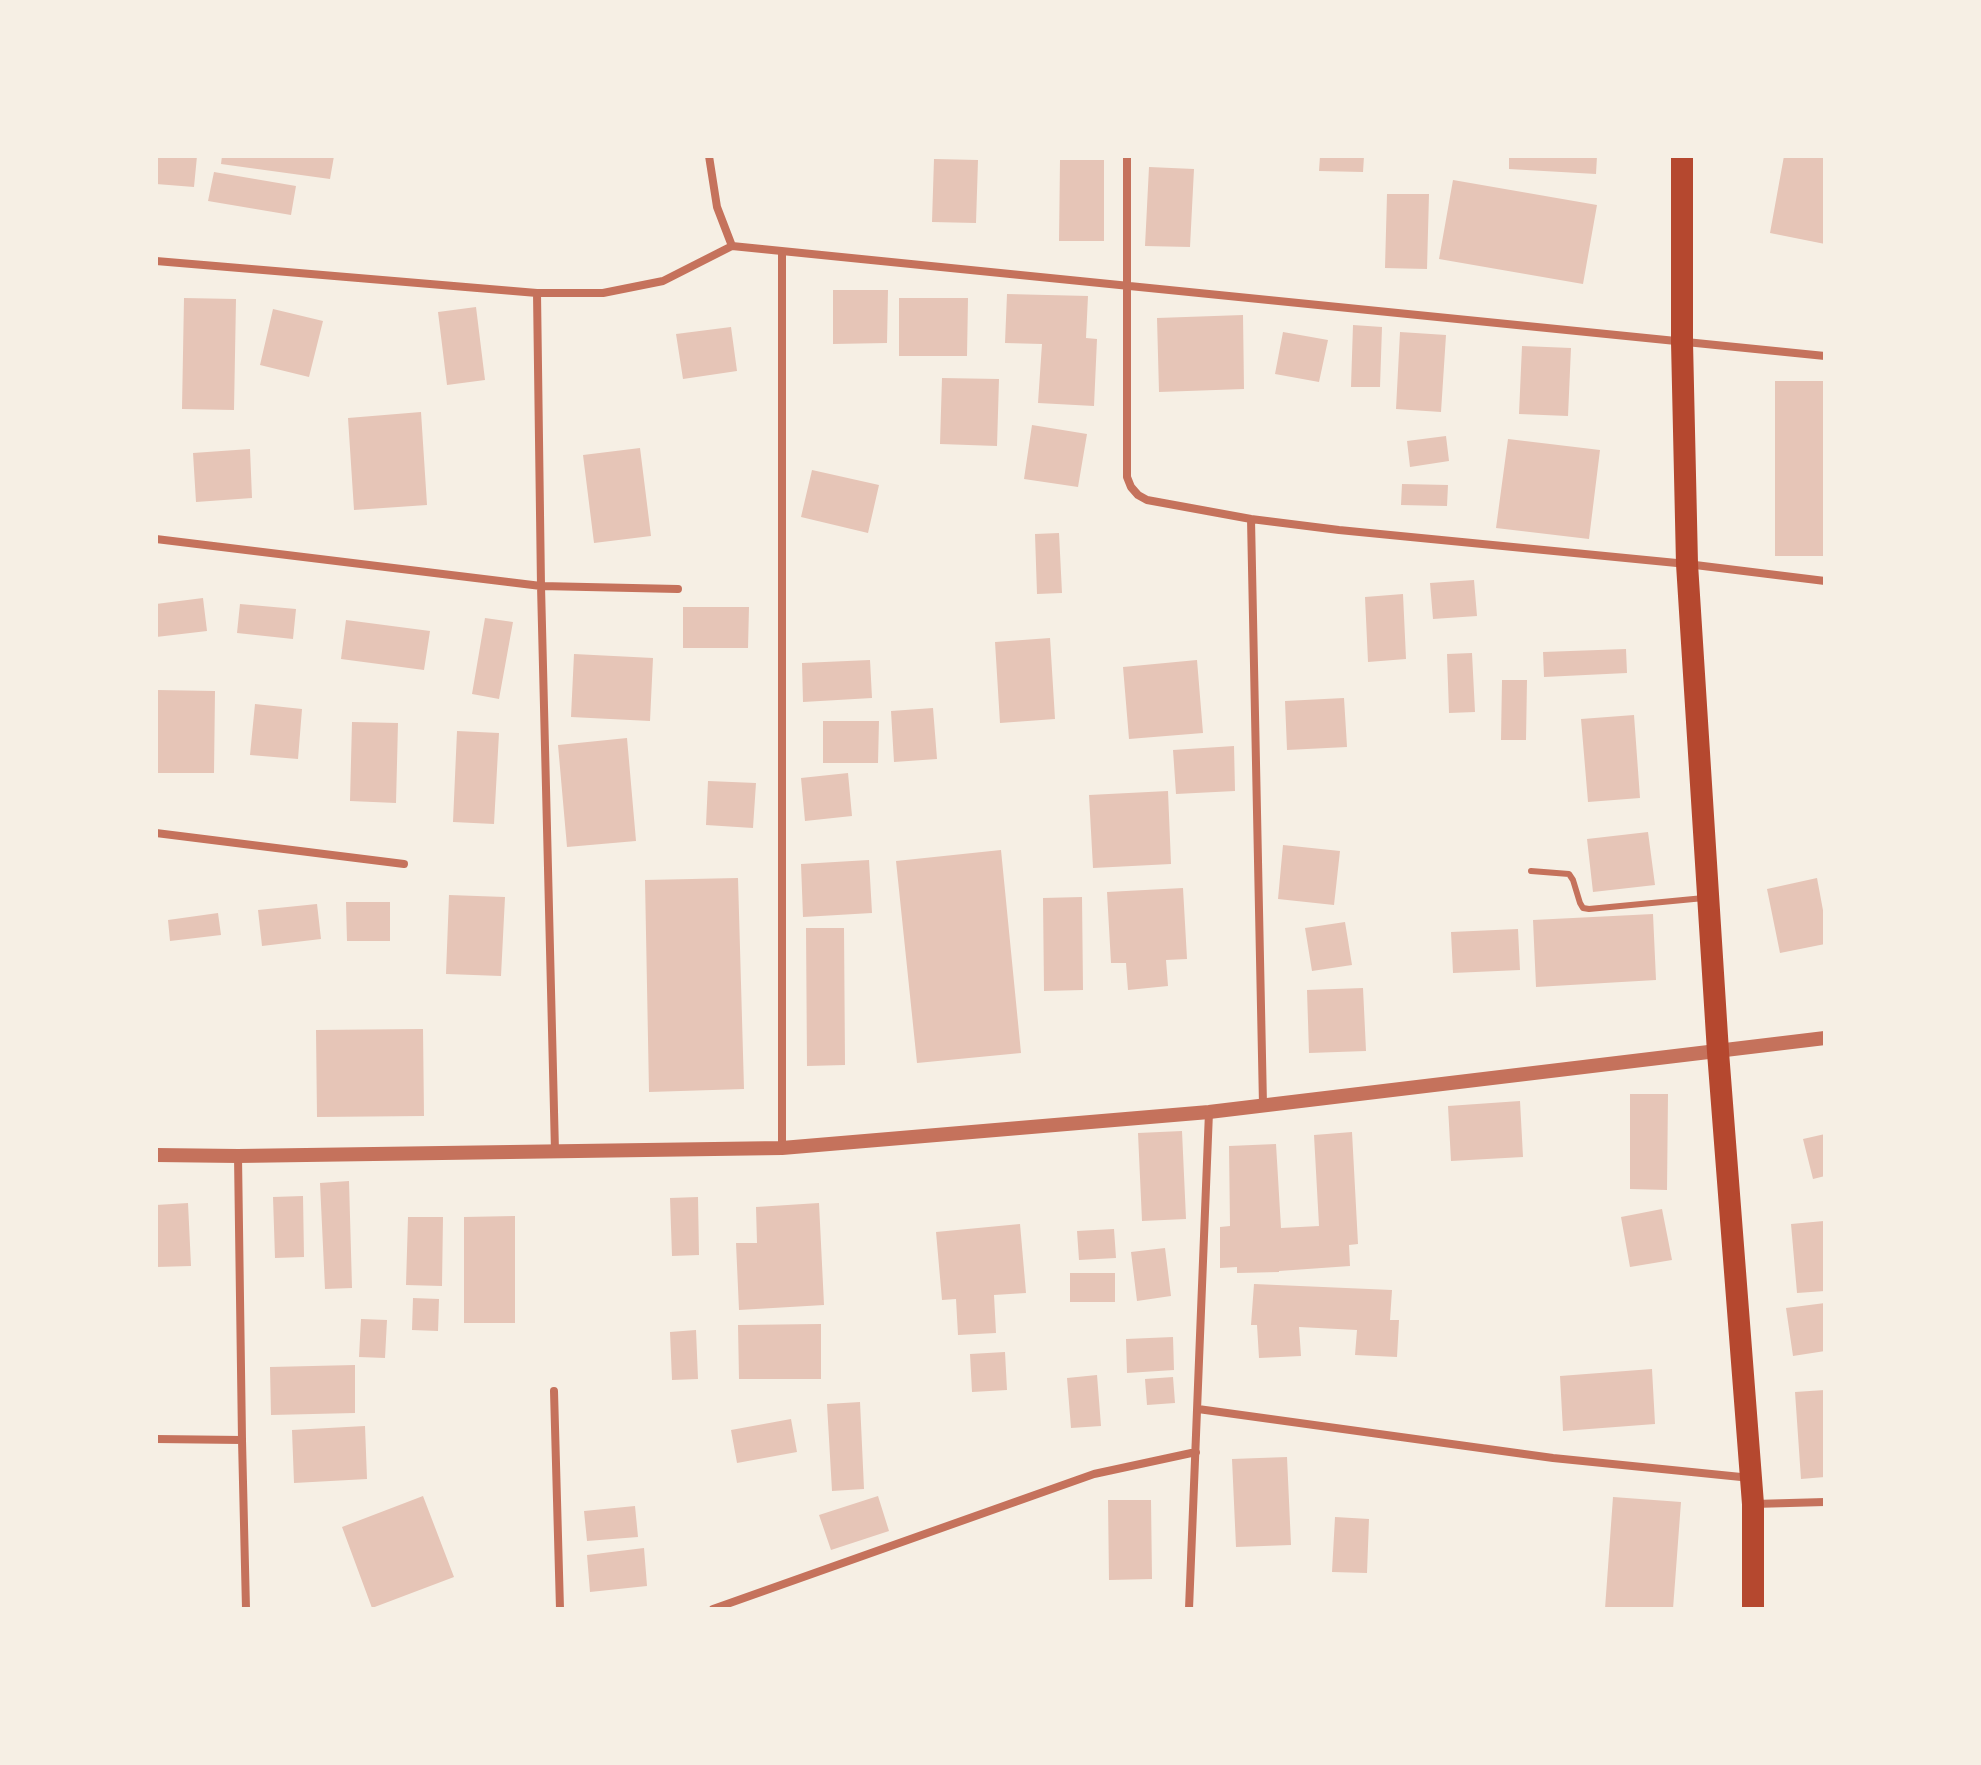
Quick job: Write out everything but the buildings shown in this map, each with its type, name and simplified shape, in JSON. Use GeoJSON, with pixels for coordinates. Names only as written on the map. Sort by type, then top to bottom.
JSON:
{"type":"FeatureCollection","features":[{"type":"Feature","properties":{"kind":"highway"},"geometry":{"type":"LineString","coordinates":[[1682,156],[1687,564],[1718,1052],[1753,1504],[1753,1609]]}},
{"type":"Feature","properties":{"kind":"street"},"geometry":{"type":"LineString","coordinates":[[709,156],[717,207],[732,246]]}},
{"type":"Feature","properties":{"kind":"street"},"geometry":{"type":"LineString","coordinates":[[1127,156],[1127,477],[1138,495],[1147,500],[1251,519],[1825,581]]}},
{"type":"Feature","properties":{"kind":"street"},"geometry":{"type":"LineString","coordinates":[[156,261],[537,293],[603,293],[663,281],[732,246],[1825,356]]}},
{"type":"Feature","properties":{"kind":"street"},"geometry":{"type":"LineString","coordinates":[[782,252],[782,1148]]}},
{"type":"Feature","properties":{"kind":"street"},"geometry":{"type":"LineString","coordinates":[[537,293],[555,1151]]}},
{"type":"Feature","properties":{"kind":"street"},"geometry":{"type":"LineString","coordinates":[[1251,519],[1263,1105]]}},
{"type":"Feature","properties":{"kind":"street"},"geometry":{"type":"LineString","coordinates":[[156,539],[541,586],[678,589]]}},
{"type":"Feature","properties":{"kind":"street"},"geometry":{"type":"LineString","coordinates":[[156,833],[404,864]]}},
{"type":"Feature","properties":{"kind":"street"},"geometry":{"type":"LineString","coordinates":[[156,1155],[782,1148],[1209,1112],[1825,1038]]}},
{"type":"Feature","properties":{"kind":"street"},"geometry":{"type":"LineString","coordinates":[[1189,1609],[1209,1112]]}},
{"type":"Feature","properties":{"kind":"street"},"geometry":{"type":"LineString","coordinates":[[238,1156],[246,1609]]}},
{"type":"Feature","properties":{"kind":"street"},"geometry":{"type":"LineString","coordinates":[[554,1391],[560,1609]]}},
{"type":"Feature","properties":{"kind":"street"},"geometry":{"type":"LineString","coordinates":[[1198,1409],[1553,1458],[1751,1478]]}},
{"type":"Feature","properties":{"kind":"street"},"geometry":{"type":"LineString","coordinates":[[156,1439],[242,1440]]}},
{"type":"Feature","properties":{"kind":"street"},"geometry":{"type":"LineString","coordinates":[[713,1609],[1094,1474],[1196,1452]]}},
{"type":"Feature","properties":{"kind":"street"},"geometry":{"type":"LineString","coordinates":[[1753,1504],[1825,1502]]}},
{"type":"Feature","properties":{"kind":"lane"},"geometry":{"type":"LineString","coordinates":[[1531,871],[1569,874],[1583,908],[1589,909],[1708,897]]}}]}
